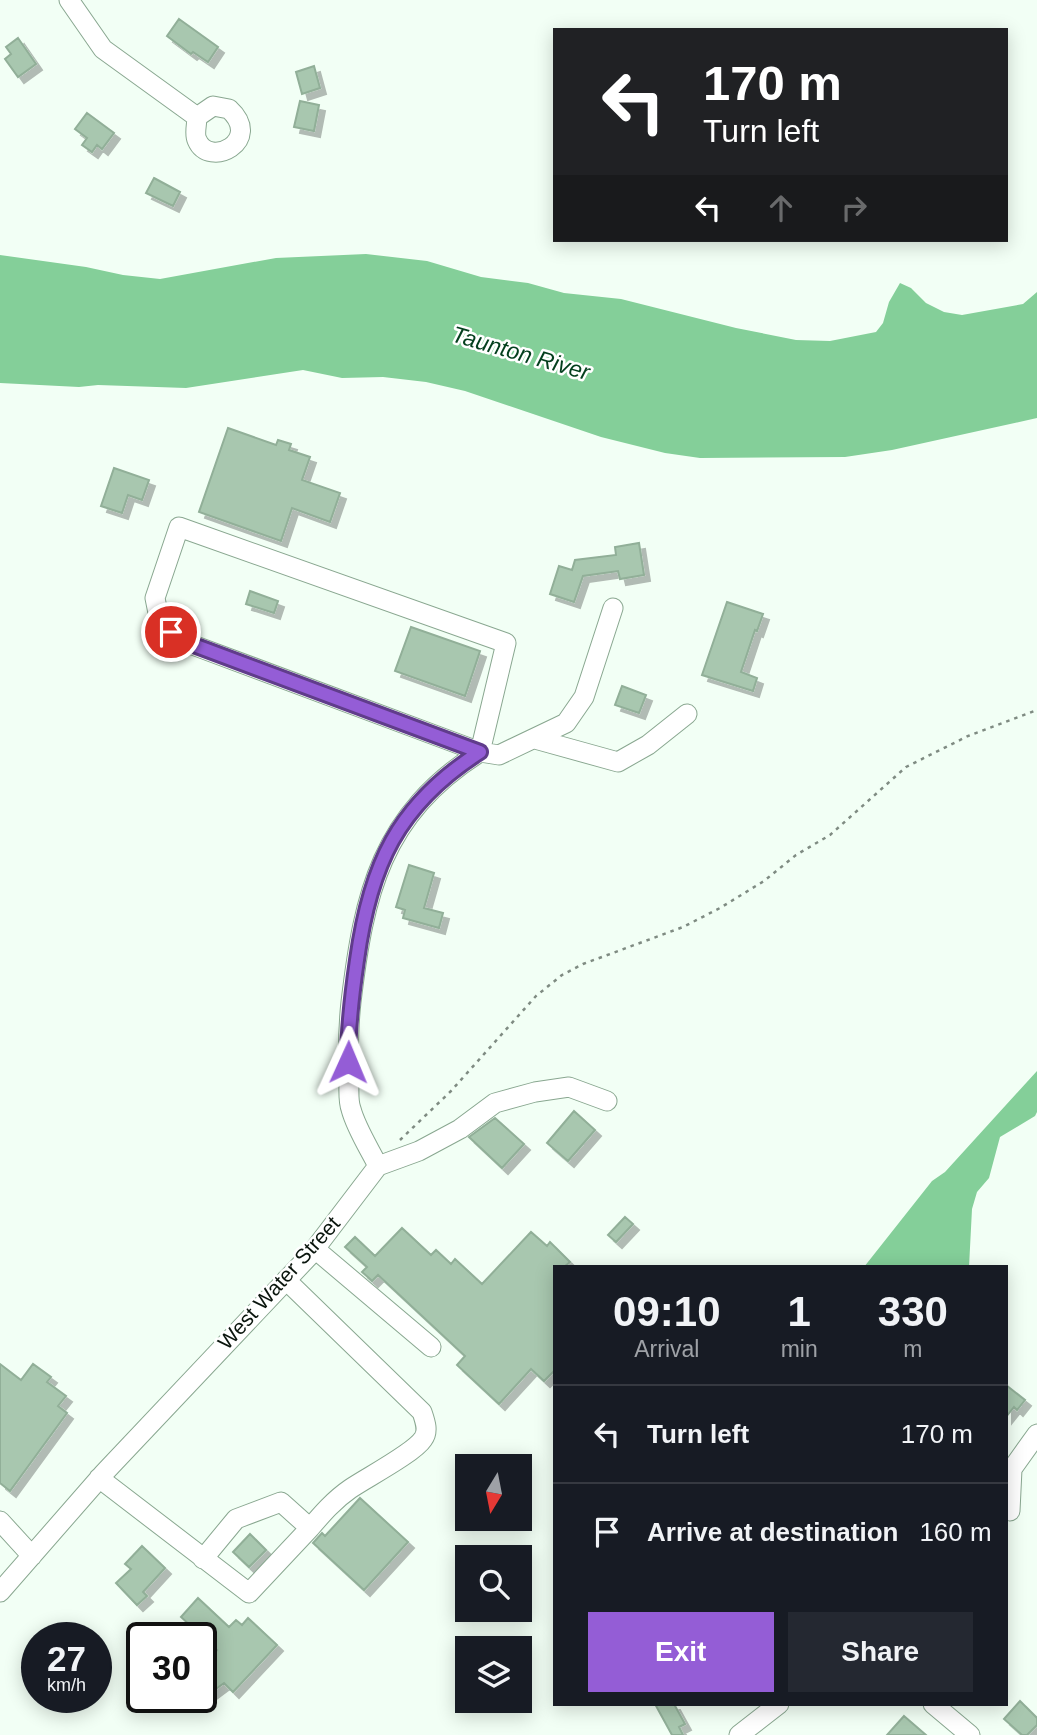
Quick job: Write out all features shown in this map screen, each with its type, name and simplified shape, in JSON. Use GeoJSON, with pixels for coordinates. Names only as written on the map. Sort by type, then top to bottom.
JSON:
{"type":"FeatureCollection","features":[{"type":"Feature","properties":{"kind":"street"},"geometry":{"type":"LineString","coordinates":[[69,0],[103,49],[116,61],[197,117]]}},
{"type":"Feature","properties":{"kind":"street"},"geometry":{"type":"LineString","coordinates":[[607,1101],[569,1087],[535,1091],[495,1103],[460,1129],[419,1151],[378,1166],[350,1107],[348,1062],[354,982],[370,892],[386,852],[410,813],[444,778],[480,752],[506,643],[179,527],[155,598],[160,623],[183,641],[480,752],[499,755],[566,723],[584,697],[613,608]]}},
{"type":"Feature","properties":{"kind":"street"},"geometry":{"type":"LineString","coordinates":[[535,739],[618,762],[648,746],[687,714]]}},
{"type":"Feature","properties":{"kind":"street","name":"West Water Street"},"geometry":{"type":"LineString","coordinates":[[0,1592],[99,1478],[314,1250],[378,1166]]}},
{"type":"Feature","properties":{"kind":"street"},"geometry":{"type":"LineString","coordinates":[[314,1250],[430,1347]]}},
{"type":"Feature","properties":{"kind":"street"},"geometry":{"type":"LineString","coordinates":[[99,1478],[249,1593],[334,1502],[348,1490],[414,1448],[423,1439],[426,1423],[422,1412],[286,1280]]}},
{"type":"Feature","properties":{"kind":"street"},"geometry":{"type":"LineString","coordinates":[[1010,1511],[1012,1469],[1037,1434]]}},
{"type":"Feature","properties":{"kind":"street"},"geometry":{"type":"LineString","coordinates":[[203,1559],[236,1520],[281,1502],[310,1528]]}},
{"type":"Feature","properties":{"kind":"street"},"geometry":{"type":"LineString","coordinates":[[0,1521],[32,1556]]}},
{"type":"Feature","properties":{"kind":"street"},"geometry":{"type":"LineString","coordinates":[[739,1735],[776,1706]]}},
{"type":"Feature","properties":{"kind":"street"},"geometry":{"type":"LineString","coordinates":[[935,1706],[970,1735]]}},
{"type":"Feature","properties":{"kind":"path"},"geometry":{"type":"LineString","coordinates":[[378,1166],[401,1139],[451,1091],[536,996],[562,975],[583,964],[683,927],[720,908],[764,881],[796,855],[830,835],[906,766],[968,736],[1037,710]]}},
{"type":"Feature","properties":{"kind":"water","name":"Taunton River"},"geometry":{"type":"Polygon","coordinates":[[[366,254],[427,261],[481,277],[528,283],[564,293],[621,299],[796,340],[830,341],[876,332],[883,323],[889,302],[900,283],[911,288],[926,303],[944,312],[962,315],[1023,304],[1037,292],[1037,418],[892,450],[845,457],[700,458],[665,453],[601,437],[465,391],[426,382],[383,377],[342,378],[303,370],[186,388],[0,383],[0,255],[160,279],[276,258],[366,254]]]}},
{"type":"Feature","properties":{"kind":"water"},"geometry":{"type":"Polygon","coordinates":[[[1037,1071],[1037,1112],[1035,1116],[1000,1137],[989,1178],[977,1192],[972,1209],[969,1265],[866,1265],[932,1181],[945,1172],[1037,1071]]]}},
{"type":"Feature","properties":{"kind":"building"},"geometry":{"type":"Polygon","coordinates":[[[179,19],[218,47],[208,62],[193,52],[191,54],[167,36],[179,19]]]}},
{"type":"Feature","properties":{"kind":"building"},"geometry":{"type":"Polygon","coordinates":[[[18,38],[36,64],[18,77],[5,59],[11,54],[6,47],[18,38]]]}},
{"type":"Feature","properties":{"kind":"building"},"geometry":{"type":"Polygon","coordinates":[[[314,66],[320,88],[302,94],[296,72],[314,66]]]}},
{"type":"Feature","properties":{"kind":"building"},"geometry":{"type":"Polygon","coordinates":[[[300,101],[319,105],[314,131],[294,127],[300,101]]]}},
{"type":"Feature","properties":{"kind":"building"},"geometry":{"type":"Polygon","coordinates":[[[87,113],[114,133],[102,149],[97,145],[92,152],[82,145],[87,138],[75,129],[87,113]]]}},
{"type":"Feature","properties":{"kind":"building"},"geometry":{"type":"Polygon","coordinates":[[[154,178],[180,192],[173,206],[146,193],[154,178]]]}},
{"type":"Feature","properties":{"kind":"building"},"geometry":{"type":"Polygon","coordinates":[[[228,428],[276,445],[278,440],[291,444],[289,450],[310,457],[302,480],[340,493],[330,522],[292,508],[281,541],[199,512],[228,428]]]}},
{"type":"Feature","properties":{"kind":"building"},"geometry":{"type":"Polygon","coordinates":[[[114,468],[149,480],[142,500],[128,495],[122,513],[101,506],[114,468]]]}},
{"type":"Feature","properties":{"kind":"building"},"geometry":{"type":"Polygon","coordinates":[[[639,543],[644,575],[620,579],[618,571],[583,576],[574,602],[550,594],[559,566],[572,570],[575,560],[616,555],[615,547],[639,543]]]}},
{"type":"Feature","properties":{"kind":"building"},"geometry":{"type":"Polygon","coordinates":[[[250,591],[278,601],[274,613],[246,604],[250,591]]]}},
{"type":"Feature","properties":{"kind":"building"},"geometry":{"type":"Polygon","coordinates":[[[727,602],[763,614],[741,672],[757,678],[753,691],[702,675],[727,602]]]}},
{"type":"Feature","properties":{"kind":"building"},"geometry":{"type":"Polygon","coordinates":[[[411,627],[480,651],[465,696],[395,671],[411,627]]]}},
{"type":"Feature","properties":{"kind":"building"},"geometry":{"type":"Polygon","coordinates":[[[622,686],[646,695],[639,713],[615,705],[622,686]]]}},
{"type":"Feature","properties":{"kind":"building"},"geometry":{"type":"Polygon","coordinates":[[[409,865],[434,873],[424,908],[443,913],[439,928],[403,918],[405,910],[396,907],[409,865]]]}},
{"type":"Feature","properties":{"kind":"building"},"geometry":{"type":"Polygon","coordinates":[[[574,1111],[595,1130],[568,1161],[547,1143],[574,1111]]]}},
{"type":"Feature","properties":{"kind":"building"},"geometry":{"type":"Polygon","coordinates":[[[495,1118],[524,1144],[502,1168],[469,1137],[495,1118]]]}},
{"type":"Feature","properties":{"kind":"building"},"geometry":{"type":"Polygon","coordinates":[[[625,1217],[633,1224],[616,1242],[608,1235],[625,1217]]]}},
{"type":"Feature","properties":{"kind":"building"},"geometry":{"type":"Polygon","coordinates":[[[402,1228],[431,1255],[436,1250],[451,1264],[455,1259],[482,1284],[531,1232],[547,1246],[550,1242],[570,1262],[566,1265],[553,1265],[553,1372],[544,1381],[531,1369],[499,1404],[457,1365],[465,1356],[378,1275],[372,1281],[362,1272],[367,1267],[345,1247],[355,1237],[375,1256],[402,1228]]]}},
{"type":"Feature","properties":{"kind":"building"},"geometry":{"type":"Polygon","coordinates":[[[0,1364],[21,1380],[33,1364],[51,1377],[47,1382],[66,1396],[58,1406],[67,1413],[10,1491],[0,1483],[0,1364]]]}},
{"type":"Feature","properties":{"kind":"building"},"geometry":{"type":"Polygon","coordinates":[[[1008,1387],[1025,1400],[1017,1410],[1014,1407],[1008,1414],[1008,1387]]]}},
{"type":"Feature","properties":{"kind":"building"},"geometry":{"type":"Polygon","coordinates":[[[360,1498],[408,1542],[364,1590],[313,1543],[322,1533],[325,1536],[360,1498]]]}},
{"type":"Feature","properties":{"kind":"building"},"geometry":{"type":"Polygon","coordinates":[[[250,1534],[266,1550],[249,1567],[233,1552],[250,1534]]]}},
{"type":"Feature","properties":{"kind":"building"},"geometry":{"type":"Polygon","coordinates":[[[142,1546],[165,1568],[143,1592],[147,1596],[137,1605],[116,1583],[131,1569],[125,1564],[142,1546]]]}},
{"type":"Feature","properties":{"kind":"building"},"geometry":{"type":"Polygon","coordinates":[[[198,1598],[229,1627],[236,1620],[242,1625],[248,1618],[277,1645],[233,1692],[224,1683],[217,1688],[217,1622],[186,1622],[181,1617],[198,1598]]]}},
{"type":"Feature","properties":{"kind":"building"},"geometry":{"type":"Polygon","coordinates":[[[1020,1701],[1037,1718],[1037,1725],[1027,1735],[1022,1735],[1004,1719],[1020,1701]]]}},
{"type":"Feature","properties":{"kind":"building"},"geometry":{"type":"Polygon","coordinates":[[[656,1706],[675,1706],[685,1724],[679,1727],[683,1735],[672,1735],[656,1706]]]}},
{"type":"Feature","properties":{"kind":"building"},"geometry":{"type":"Polygon","coordinates":[[[904,1716],[926,1735],[887,1735],[904,1716]]]}},
{"type":"Feature","properties":{"kind":"route"},"geometry":{"type":"LineString","coordinates":[[171,632],[183,641],[480,752],[444,778],[419,802],[401,825],[379,866],[361,934],[350,1016],[348,1062]]}}]}
